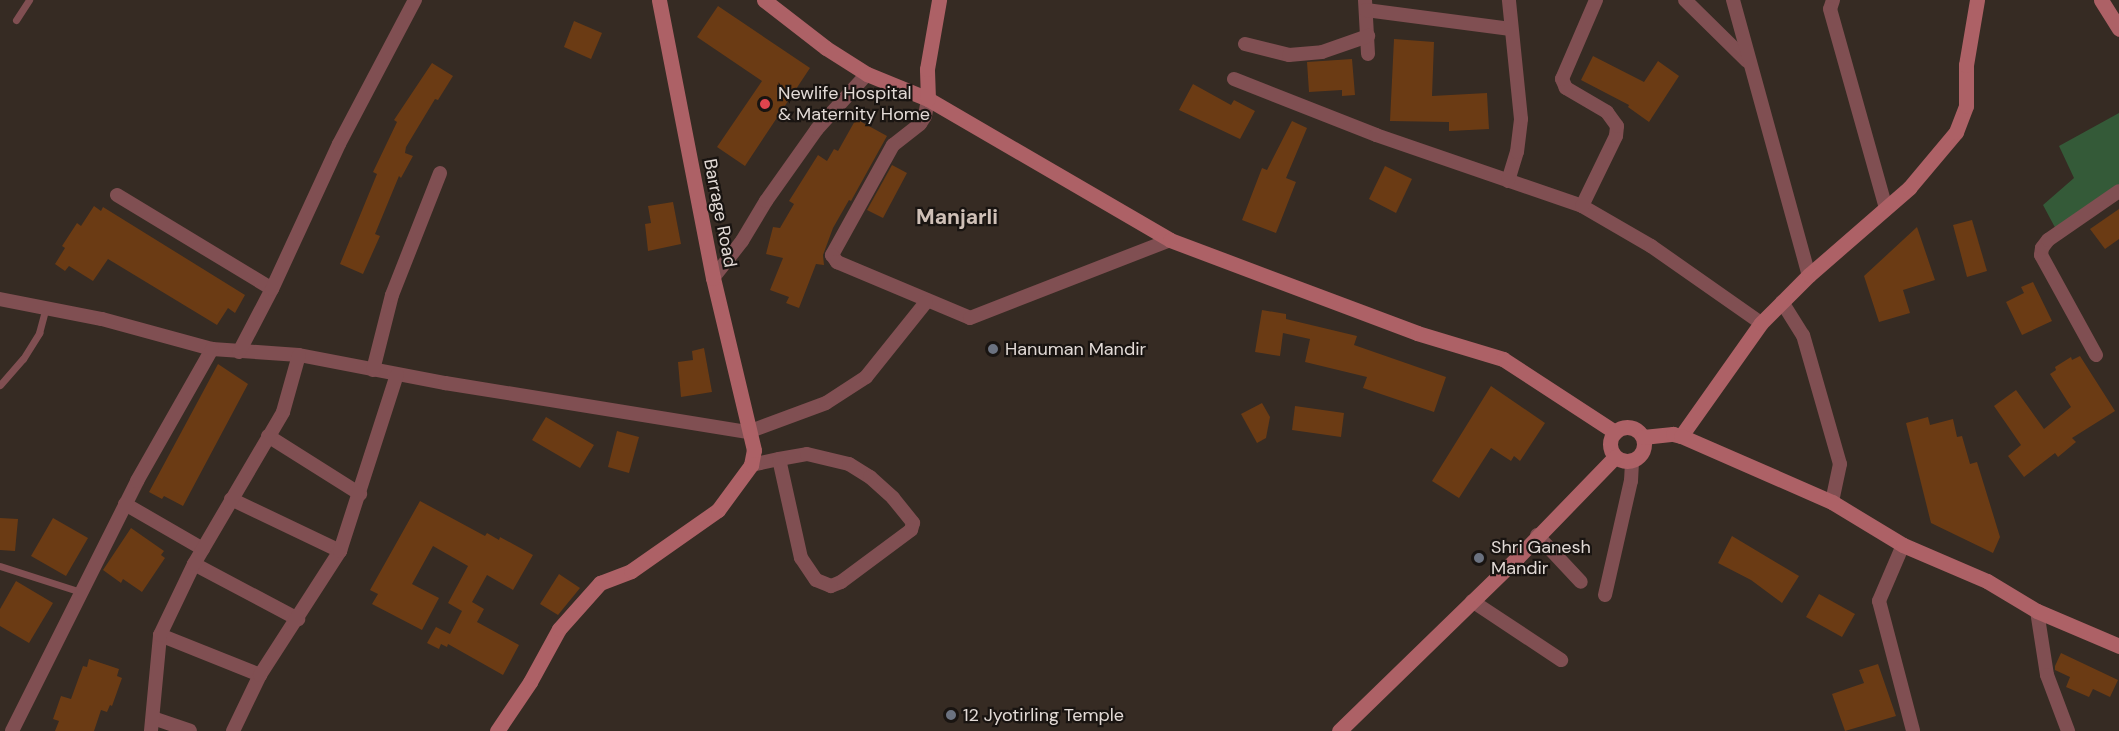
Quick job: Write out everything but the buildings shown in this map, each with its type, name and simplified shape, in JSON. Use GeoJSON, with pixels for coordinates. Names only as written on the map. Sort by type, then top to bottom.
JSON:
{"type":"FeatureCollection","features":[{"type":"Feature","properties":{"kind":"street"},"geometry":{"type":"LineString","coordinates":[[239,352],[272,289],[339,144],[415,0]]}},
{"type":"Feature","properties":{"kind":"street","name":"Barrage Road"},"geometry":{"type":"LineString","coordinates":[[659,0],[713,278],[754,450],[751,465]]}},
{"type":"Feature","properties":{"kind":"street"},"geometry":{"type":"LineString","coordinates":[[764,0],[826,48],[867,74],[928,99],[1170,240],[1417,333],[1503,359],[1615,432]]}},
{"type":"Feature","properties":{"kind":"street"},"geometry":{"type":"LineString","coordinates":[[939,0],[927,69],[926,116],[920,124],[893,145],[832,255],[837,262],[926,302],[970,318],[1170,240]]}},
{"type":"Feature","properties":{"kind":"street"},"geometry":{"type":"LineString","coordinates":[[1508,181],[1515,165],[1521,119],[1509,0]]}},
{"type":"Feature","properties":{"kind":"street"},"geometry":{"type":"LineString","coordinates":[[1582,206],[1616,136],[1617,126],[1606,112],[1566,88],[1562,78],[1596,0]]}},
{"type":"Feature","properties":{"kind":"street"},"geometry":{"type":"LineString","coordinates":[[1685,0],[1749,62]]}},
{"type":"Feature","properties":{"kind":"street"},"geometry":{"type":"LineString","coordinates":[[1733,0],[1809,275]]}},
{"type":"Feature","properties":{"kind":"street"},"geometry":{"type":"LineString","coordinates":[[1833,0],[1830,9],[1885,206]]}},
{"type":"Feature","properties":{"kind":"street"},"geometry":{"type":"LineString","coordinates":[[1681,436],[1761,323],[1809,275],[1885,206],[1909,188],[1956,132],[1966,106],[1966,65],[1977,0]]}},
{"type":"Feature","properties":{"kind":"street"},"geometry":{"type":"LineString","coordinates":[[2101,0],[2119,29]]}},
{"type":"Feature","properties":{"kind":"street"},"geometry":{"type":"LineString","coordinates":[[1368,54],[1366,5],[1511,29]]}},
{"type":"Feature","properties":{"kind":"street"},"geometry":{"type":"LineString","coordinates":[[1245,44],[1289,55],[1322,52],[1368,36]]}},
{"type":"Feature","properties":{"kind":"street"},"geometry":{"type":"LineString","coordinates":[[713,278],[742,241],[766,201],[817,129],[867,74]]}},
{"type":"Feature","properties":{"kind":"street"},"geometry":{"type":"LineString","coordinates":[[1234,79],[1376,135],[1582,206],[1651,246],[1761,323]]}},
{"type":"Feature","properties":{"kind":"street"},"geometry":{"type":"LineString","coordinates":[[374,370],[392,295],[441,173]]}},
{"type":"Feature","properties":{"kind":"street"},"geometry":{"type":"LineString","coordinates":[[2096,355],[2041,255],[2042,248],[2049,240],[2119,191]]}},
{"type":"Feature","properties":{"kind":"street"},"geometry":{"type":"LineString","coordinates":[[117,195],[272,289]]}},
{"type":"Feature","properties":{"kind":"street"},"geometry":{"type":"LineString","coordinates":[[0,299],[46,306],[212,349],[299,355],[397,375],[748,432],[826,403],[866,376],[926,302]]}},
{"type":"Feature","properties":{"kind":"street"},"geometry":{"type":"LineString","coordinates":[[1782,302],[1803,335],[1840,464],[1832,502]]}},
{"type":"Feature","properties":{"kind":"street"},"geometry":{"type":"LineString","coordinates":[[12,731],[125,504],[212,349]]}},
{"type":"Feature","properties":{"kind":"street"},"geometry":{"type":"LineString","coordinates":[[190,731],[152,724],[160,635],[202,549],[283,412],[299,355]]}},
{"type":"Feature","properties":{"kind":"street"},"geometry":{"type":"LineString","coordinates":[[233,731],[260,675],[340,551],[397,375]]}},
{"type":"Feature","properties":{"kind":"street"},"geometry":{"type":"LineString","coordinates":[[1615,457],[1610,444],[1615,432],[1630,427],[1642,437],[1673,434],[1681,436],[1832,502],[1904,545],[1987,581],[2037,611],[2119,646]]}},
{"type":"Feature","properties":{"kind":"street"},"geometry":{"type":"LineString","coordinates":[[268,436],[360,494]]}},
{"type":"Feature","properties":{"kind":"street"},"geometry":{"type":"LineString","coordinates":[[1605,595],[1631,481],[1632,461],[1643,451],[1642,437]]}},
{"type":"Feature","properties":{"kind":"street"},"geometry":{"type":"LineString","coordinates":[[496,731],[530,682],[558,629],[600,583],[631,571],[717,510],[751,465],[778,459],[807,454],[849,464],[870,477],[893,498],[913,523],[911,530],[842,582],[831,586],[816,580],[801,558],[778,459]]}},
{"type":"Feature","properties":{"kind":"street"},"geometry":{"type":"LineString","coordinates":[[1615,457],[1632,461]]}},
{"type":"Feature","properties":{"kind":"street"},"geometry":{"type":"LineString","coordinates":[[1339,731],[1615,457]]}},
{"type":"Feature","properties":{"kind":"street"},"geometry":{"type":"LineString","coordinates":[[231,499],[340,551]]}},
{"type":"Feature","properties":{"kind":"street"},"geometry":{"type":"LineString","coordinates":[[125,504],[202,549]]}},
{"type":"Feature","properties":{"kind":"street"},"geometry":{"type":"LineString","coordinates":[[1537,535],[1581,582]]}},
{"type":"Feature","properties":{"kind":"street"},"geometry":{"type":"LineString","coordinates":[[1904,545],[1879,601],[1913,731]]}},
{"type":"Feature","properties":{"kind":"street"},"geometry":{"type":"LineString","coordinates":[[194,564],[298,619]]}},
{"type":"Feature","properties":{"kind":"street"},"geometry":{"type":"LineString","coordinates":[[1473,600],[1561,660]]}},
{"type":"Feature","properties":{"kind":"street"},"geometry":{"type":"LineString","coordinates":[[2037,611],[2047,675],[2068,731]]}},
{"type":"Feature","properties":{"kind":"street"},"geometry":{"type":"LineString","coordinates":[[160,635],[260,675]]}},
{"type":"Feature","properties":{"kind":"lane"},"geometry":{"type":"LineString","coordinates":[[16,20],[29,0]]}},
{"type":"Feature","properties":{"kind":"lane"},"geometry":{"type":"LineString","coordinates":[[0,386],[39,333],[46,306]]}},
{"type":"Feature","properties":{"kind":"lane"},"geometry":{"type":"LineString","coordinates":[[0,566],[81,592]]}},
{"type":"Feature","properties":{"kind":"green space"},"geometry":{"type":"Polygon","coordinates":[[[2119,113],[2119,199],[2059,235],[2043,205],[2074,178],[2059,146],[2119,113]]]}},
{"type":"Feature","properties":{"kind":"place","name":"Newlife Hospital & Maternity Home"},"geometry":{"type":"Point","coordinates":[765,104]}},
{"type":"Feature","properties":{"kind":"place","name":"Hanuman Mandir"},"geometry":{"type":"Point","coordinates":[993,349]}},
{"type":"Feature","properties":{"kind":"place","name":"Shri Ganesh Mandir"},"geometry":{"type":"Point","coordinates":[1479,558]}},
{"type":"Feature","properties":{"kind":"place","name":"12 Jyotirling Temple"},"geometry":{"type":"Point","coordinates":[951,715]}},
{"type":"Feature","properties":{"kind":"district","name":"Manjarli"},"geometry":{"type":"Point","coordinates":[957,217]}}]}
